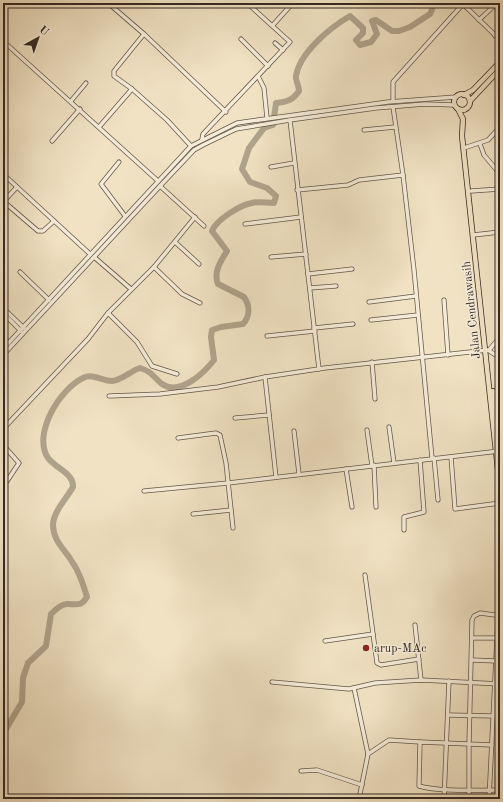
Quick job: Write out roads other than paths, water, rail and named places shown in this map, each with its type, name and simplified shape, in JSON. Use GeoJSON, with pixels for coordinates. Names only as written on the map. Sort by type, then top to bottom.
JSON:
{"type":"FeatureCollection","features":[{"type":"Feature","properties":{"kind":"main road"},"geometry":{"type":"LineString","coordinates":[[468,108],[463,110],[456,107],[456,97],[474,90],[500,62]]}},
{"type":"Feature","properties":{"kind":"main road"},"geometry":{"type":"LineString","coordinates":[[462,119],[470,102],[500,69]]}},
{"type":"Feature","properties":{"kind":"main road"},"geometry":{"type":"LineString","coordinates":[[464,95],[470,102]]}},
{"type":"Feature","properties":{"kind":"main road","name":"Jalan Cendrawasih"},"geometry":{"type":"LineString","coordinates":[[456,107],[462,119],[498,452],[500,489]]}},
{"type":"Feature","properties":{"kind":"main road","name":"Jalan Cendrawasih"},"geometry":{"type":"LineString","coordinates":[[468,181],[471,191],[474,235]]}},
{"type":"Feature","properties":{"kind":"street"},"geometry":{"type":"LineString","coordinates":[[108,3],[144,34],[226,112]]}},
{"type":"Feature","properties":{"kind":"street"},"geometry":{"type":"LineString","coordinates":[[202,139],[203,134],[226,112],[290,42],[246,3]]}},
{"type":"Feature","properties":{"kind":"street"},"geometry":{"type":"LineString","coordinates":[[467,8],[471,3]]}},
{"type":"Feature","properties":{"kind":"street"},"geometry":{"type":"LineString","coordinates":[[479,20],[497,3]]}},
{"type":"Feature","properties":{"kind":"street"},"geometry":{"type":"LineString","coordinates":[[393,101],[393,82],[462,4],[500,40]]}},
{"type":"Feature","properties":{"kind":"street"},"geometry":{"type":"LineString","coordinates":[[273,26],[291,5]]}},
{"type":"Feature","properties":{"kind":"street"},"geometry":{"type":"LineString","coordinates":[[495,36],[500,30]]}},
{"type":"Feature","properties":{"kind":"street"},"geometry":{"type":"LineString","coordinates":[[144,34],[113,72],[114,76],[132,89],[170,123],[191,146]]}},
{"type":"Feature","properties":{"kind":"street"},"geometry":{"type":"LineString","coordinates":[[241,39],[268,66]]}},
{"type":"Feature","properties":{"kind":"street"},"geometry":{"type":"LineString","coordinates":[[3,40],[158,181]]}},
{"type":"Feature","properties":{"kind":"street"},"geometry":{"type":"LineString","coordinates":[[275,43],[283,50]]}},
{"type":"Feature","properties":{"kind":"street"},"geometry":{"type":"LineString","coordinates":[[258,76],[264,88],[269,118]]}},
{"type":"Feature","properties":{"kind":"street"},"geometry":{"type":"LineString","coordinates":[[71,101],[86,83]]}},
{"type":"Feature","properties":{"kind":"street"},"geometry":{"type":"LineString","coordinates":[[99,127],[132,89]]}},
{"type":"Feature","properties":{"kind":"street"},"geometry":{"type":"LineString","coordinates":[[3,355],[49,300],[194,150],[203,144],[236,129],[271,123],[278,119],[393,101],[456,97]]}},
{"type":"Feature","properties":{"kind":"street"},"geometry":{"type":"LineString","coordinates":[[3,349],[24,330],[125,216],[191,146],[202,139],[233,125],[269,118],[290,120],[393,107],[456,107]]}},
{"type":"Feature","properties":{"kind":"street"},"geometry":{"type":"LineString","coordinates":[[393,107],[403,174],[438,500]]}},
{"type":"Feature","properties":{"kind":"street"},"geometry":{"type":"LineString","coordinates":[[52,141],[80,109]]}},
{"type":"Feature","properties":{"kind":"street"},"geometry":{"type":"LineString","coordinates":[[254,120],[256,125]]}},
{"type":"Feature","properties":{"kind":"street"},"geometry":{"type":"LineString","coordinates":[[290,120],[319,368]]}},
{"type":"Feature","properties":{"kind":"street"},"geometry":{"type":"LineString","coordinates":[[364,130],[395,127]]}},
{"type":"Feature","properties":{"kind":"street"},"geometry":{"type":"LineString","coordinates":[[465,148],[488,140],[500,127]]}},
{"type":"Feature","properties":{"kind":"street"},"geometry":{"type":"LineString","coordinates":[[480,144],[484,156],[500,174]]}},
{"type":"Feature","properties":{"kind":"street"},"geometry":{"type":"LineString","coordinates":[[119,162],[101,184],[125,216]]}},
{"type":"Feature","properties":{"kind":"street"},"geometry":{"type":"LineString","coordinates":[[272,167],[294,163]]}},
{"type":"Feature","properties":{"kind":"street"},"geometry":{"type":"LineString","coordinates":[[3,174],[131,289]]}},
{"type":"Feature","properties":{"kind":"street"},"geometry":{"type":"LineString","coordinates":[[297,190],[348,185],[359,180],[403,174]]}},
{"type":"Feature","properties":{"kind":"street"},"geometry":{"type":"LineString","coordinates":[[160,186],[204,226]]}},
{"type":"Feature","properties":{"kind":"street"},"geometry":{"type":"LineString","coordinates":[[17,187],[3,202],[38,231],[43,231],[54,221]]}},
{"type":"Feature","properties":{"kind":"street"},"geometry":{"type":"LineString","coordinates":[[471,191],[500,189]]}},
{"type":"Feature","properties":{"kind":"street"},"geometry":{"type":"LineString","coordinates":[[3,429],[88,339],[108,313],[154,266],[195,217]]}},
{"type":"Feature","properties":{"kind":"street"},"geometry":{"type":"LineString","coordinates":[[245,224],[301,217]]}},
{"type":"Feature","properties":{"kind":"street"},"geometry":{"type":"LineString","coordinates":[[474,235],[500,232]]}},
{"type":"Feature","properties":{"kind":"street"},"geometry":{"type":"LineString","coordinates":[[175,242],[199,264]]}},
{"type":"Feature","properties":{"kind":"street"},"geometry":{"type":"LineString","coordinates":[[271,257],[306,254]]}},
{"type":"Feature","properties":{"kind":"street"},"geometry":{"type":"LineString","coordinates":[[154,266],[182,294],[200,303]]}},
{"type":"Feature","properties":{"kind":"street"},"geometry":{"type":"LineString","coordinates":[[308,274],[352,269]]}},
{"type":"Feature","properties":{"kind":"street"},"geometry":{"type":"LineString","coordinates":[[20,272],[49,300]]}},
{"type":"Feature","properties":{"kind":"street"},"geometry":{"type":"LineString","coordinates":[[310,288],[336,286]]}},
{"type":"Feature","properties":{"kind":"street"},"geometry":{"type":"LineString","coordinates":[[369,302],[416,296]]}},
{"type":"Feature","properties":{"kind":"street"},"geometry":{"type":"LineString","coordinates":[[444,300],[448,355]]}},
{"type":"Feature","properties":{"kind":"street"},"geometry":{"type":"LineString","coordinates":[[3,308],[24,330]]}},
{"type":"Feature","properties":{"kind":"street"},"geometry":{"type":"LineString","coordinates":[[3,313],[24,330]]}},
{"type":"Feature","properties":{"kind":"street"},"geometry":{"type":"LineString","coordinates":[[108,313],[137,342],[152,366],[177,374]]}},
{"type":"Feature","properties":{"kind":"street"},"geometry":{"type":"LineString","coordinates":[[371,320],[418,315]]}},
{"type":"Feature","properties":{"kind":"street"},"geometry":{"type":"LineString","coordinates":[[267,336],[353,324]]}},
{"type":"Feature","properties":{"kind":"street"},"geometry":{"type":"LineString","coordinates":[[109,396],[160,394],[218,387],[264,377],[319,368],[487,350],[500,337]]}},
{"type":"Feature","properties":{"kind":"street"},"geometry":{"type":"LineString","coordinates":[[487,350],[500,358]]}},
{"type":"Feature","properties":{"kind":"street"},"geometry":{"type":"LineString","coordinates":[[372,362],[375,399]]}},
{"type":"Feature","properties":{"kind":"street"},"geometry":{"type":"LineString","coordinates":[[264,377],[276,477]]}},
{"type":"Feature","properties":{"kind":"street"},"geometry":{"type":"LineString","coordinates":[[235,418],[269,415]]}},
{"type":"Feature","properties":{"kind":"street"},"geometry":{"type":"LineString","coordinates":[[389,427],[394,463]]}},
{"type":"Feature","properties":{"kind":"street"},"geometry":{"type":"LineString","coordinates":[[367,430],[373,466],[376,507]]}},
{"type":"Feature","properties":{"kind":"street"},"geometry":{"type":"LineString","coordinates":[[294,431],[300,474]]}},
{"type":"Feature","properties":{"kind":"street"},"geometry":{"type":"LineString","coordinates":[[178,438],[220,434],[226,463],[233,528]]}},
{"type":"Feature","properties":{"kind":"street"},"geometry":{"type":"LineString","coordinates":[[3,445],[19,463],[3,487]]}},
{"type":"Feature","properties":{"kind":"street"},"geometry":{"type":"LineString","coordinates":[[144,491],[228,483],[433,458],[498,452]]}},
{"type":"Feature","properties":{"kind":"street"},"geometry":{"type":"LineString","coordinates":[[451,457],[455,509],[500,503]]}},
{"type":"Feature","properties":{"kind":"street"},"geometry":{"type":"LineString","coordinates":[[404,530],[403,517],[424,512],[420,460]]}},
{"type":"Feature","properties":{"kind":"street"},"geometry":{"type":"LineString","coordinates":[[346,469],[352,508]]}},
{"type":"Feature","properties":{"kind":"street"},"geometry":{"type":"LineString","coordinates":[[193,514],[231,510]]}},
{"type":"Feature","properties":{"kind":"street"},"geometry":{"type":"LineString","coordinates":[[366,575],[376,661],[379,664],[419,659]]}},
{"type":"Feature","properties":{"kind":"street"},"geometry":{"type":"LineString","coordinates":[[469,799],[469,744],[473,618],[480,614],[497,616],[494,716],[489,799]]}},
{"type":"Feature","properties":{"kind":"street"},"geometry":{"type":"LineString","coordinates":[[415,626],[422,680]]}},
{"type":"Feature","properties":{"kind":"street"},"geometry":{"type":"LineString","coordinates":[[325,641],[373,634]]}},
{"type":"Feature","properties":{"kind":"street"},"geometry":{"type":"LineString","coordinates":[[472,638],[497,638]]}},
{"type":"Feature","properties":{"kind":"street"},"geometry":{"type":"LineString","coordinates":[[472,660],[496,661]]}},
{"type":"Feature","properties":{"kind":"street"},"geometry":{"type":"LineString","coordinates":[[272,682],[354,688],[375,683],[422,680],[500,684]]}},
{"type":"Feature","properties":{"kind":"street"},"geometry":{"type":"LineString","coordinates":[[444,799],[449,681]]}},
{"type":"Feature","properties":{"kind":"street"},"geometry":{"type":"LineString","coordinates":[[354,688],[368,754],[359,799]]}},
{"type":"Feature","properties":{"kind":"street"},"geometry":{"type":"LineString","coordinates":[[448,715],[494,716]]}},
{"type":"Feature","properties":{"kind":"street"},"geometry":{"type":"LineString","coordinates":[[368,754],[389,740],[446,744],[492,745]]}},
{"type":"Feature","properties":{"kind":"street"},"geometry":{"type":"LineString","coordinates":[[420,742],[418,785],[445,788],[500,790]]}},
{"type":"Feature","properties":{"kind":"street"},"geometry":{"type":"LineString","coordinates":[[301,771],[317,770],[362,785]]}},
{"type":"Feature","properties":{"kind":"waterway"},"geometry":{"type":"LineString","coordinates":[[3,734],[22,702],[23,678],[28,663],[46,646],[51,614],[63,605],[81,604],[87,597],[76,569],[59,544],[53,530],[55,515],[73,487],[70,478],[64,471],[51,462],[44,448],[43,437],[51,413],[66,392],[83,378],[90,376],[112,381],[120,379],[140,368],[150,373],[162,384],[169,387],[176,387],[191,381],[210,365],[214,360],[211,337],[212,330],[221,327],[243,324],[248,314],[247,304],[244,297],[218,284],[216,275],[217,271],[227,251],[212,231],[218,222],[223,218],[247,204],[255,202],[274,203],[276,196],[267,188],[250,182],[242,169],[249,148],[264,128],[273,125],[276,103],[289,100],[299,91],[296,76],[303,58],[317,41],[350,16],[363,28],[363,33],[356,40],[360,45],[371,42],[377,34],[372,21],[376,20],[392,31],[399,31],[410,27],[430,14],[433,3]]}},
{"type":"Feature","properties":{"kind":"place","name":"arup-MAc"},"geometry":{"type":"Point","coordinates":[366,648]}}]}
